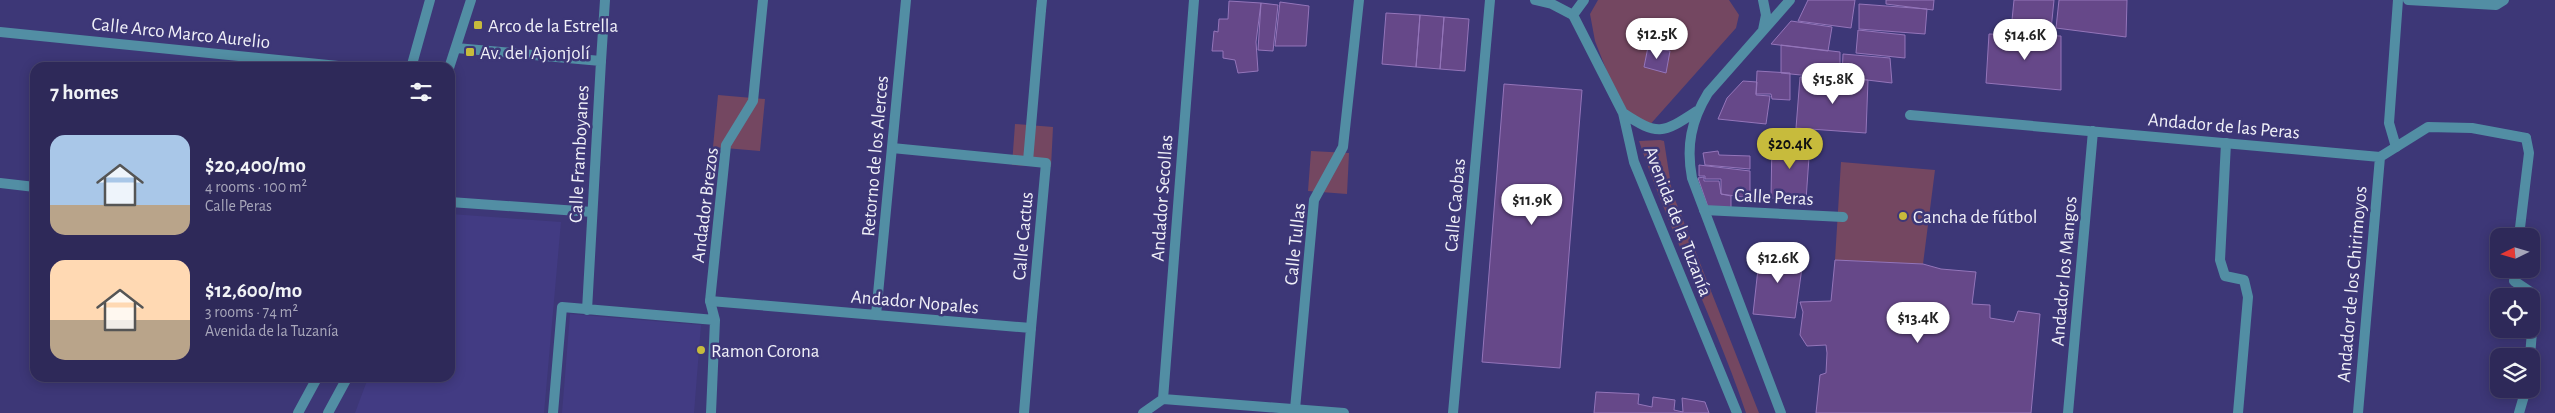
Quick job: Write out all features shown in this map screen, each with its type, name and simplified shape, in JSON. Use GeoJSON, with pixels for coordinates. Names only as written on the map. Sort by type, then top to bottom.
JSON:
{"type":"FeatureCollection","features":[{"type":"Feature","properties":{"kind":"street"},"geometry":{"type":"LineString","coordinates":[[412,62],[430,0]]}},
{"type":"Feature","properties":{"kind":"street"},"geometry":{"type":"LineString","coordinates":[[451,62],[472,0]]}},
{"type":"Feature","properties":{"kind":"street","name":"Calle Framboyanes"},"geometry":{"type":"LineString","coordinates":[[587,310],[605,0]]}},
{"type":"Feature","properties":{"kind":"street","name":"Andador Brezos"},"geometry":{"type":"LineString","coordinates":[[710,301],[726,145],[754,101],[763,0]]}},
{"type":"Feature","properties":{"kind":"street","name":"Retorno de los Alerces"},"geometry":{"type":"LineString","coordinates":[[876,315],[906,0]]}},
{"type":"Feature","properties":{"kind":"street","name":"Andador Secollas"},"geometry":{"type":"LineString","coordinates":[[1163,399],[1194,0]]}},
{"type":"Feature","properties":{"kind":"street","name":"Calle Tullas"},"geometry":{"type":"LineString","coordinates":[[1295,409],[1314,200],[1343,147],[1359,0]]}},
{"type":"Feature","properties":{"kind":"street","name":"Calle Caobas"},"geometry":{"type":"LineString","coordinates":[[1453,413],[1490,0]]}},
{"type":"Feature","properties":{"kind":"street"},"geometry":{"type":"LineString","coordinates":[[1536,0],[1552,4],[1573,15],[1584,0]]}},
{"type":"Feature","properties":{"kind":"street"},"geometry":{"type":"LineString","coordinates":[[1763,0],[1766,15],[1763,31]]}},
{"type":"Feature","properties":{"kind":"street","name":"Avenida de la Tuzanía"},"geometry":{"type":"LineString","coordinates":[[1781,413],[1692,178],[1688,157],[1690,132],[1697,111],[1708,93],[1790,0]]}},
{"type":"Feature","properties":{"kind":"street"},"geometry":{"type":"LineString","coordinates":[[2396,147],[2389,123],[2398,0]]}},
{"type":"Feature","properties":{"kind":"street"},"geometry":{"type":"LineString","coordinates":[[2408,0],[2500,3]]}},
{"type":"Feature","properties":{"kind":"street"},"geometry":{"type":"LineString","coordinates":[[1028,161],[1041,5]]}},
{"type":"Feature","properties":{"kind":"street","name":"Avenida de la Tuzanía"},"geometry":{"type":"LineString","coordinates":[[1573,15],[1623,113],[1634,162],[1737,413]]}},
{"type":"Feature","properties":{"kind":"street","name":"Calle Arco Marco Aurelio"},"geometry":{"type":"LineString","coordinates":[[0,32],[298,62]]}},
{"type":"Feature","properties":{"kind":"street"},"geometry":{"type":"LineString","coordinates":[[456,48],[601,61]]}},
{"type":"Feature","properties":{"kind":"street"},"geometry":{"type":"LineString","coordinates":[[1623,113],[1647,128],[1658,130],[1678,124],[1697,111]]}},
{"type":"Feature","properties":{"kind":"street","name":"Andador de las Peras"},"geometry":{"type":"LineString","coordinates":[[1910,115],[2380,157]]}},
{"type":"Feature","properties":{"kind":"street"},"geometry":{"type":"LineString","coordinates":[[2380,157],[2428,127],[2472,128],[2526,138],[2529,153],[2520,228]]}},
{"type":"Feature","properties":{"kind":"street","name":"Andador los Mangos"},"geometry":{"type":"LineString","coordinates":[[2068,413],[2093,131]]}},
{"type":"Feature","properties":{"kind":"street"},"geometry":{"type":"LineString","coordinates":[[2226,143],[2220,260],[2224,276],[2244,280],[2248,297],[2238,413]]}},
{"type":"Feature","properties":{"kind":"street","name":"Calle Cactus"},"geometry":{"type":"LineString","coordinates":[[892,148],[1046,163],[1031,328]]}},
{"type":"Feature","properties":{"kind":"street","name":"Andador de los Chirimoyos"},"geometry":{"type":"LineString","coordinates":[[2358,413],[2380,157]]}},
{"type":"Feature","properties":{"kind":"street"},"geometry":{"type":"LineString","coordinates":[[0,183],[30,186]]}},
{"type":"Feature","properties":{"kind":"street"},"geometry":{"type":"LineString","coordinates":[[455,202],[592,212]]}},
{"type":"Feature","properties":{"kind":"street","name":"Calle Peras"},"geometry":{"type":"LineString","coordinates":[[1704,210],[1843,217]]}},
{"type":"Feature","properties":{"kind":"street"},"geometry":{"type":"LineString","coordinates":[[2514,278],[2514,281],[2535,295],[2531,348]]}},
{"type":"Feature","properties":{"kind":"street"},"geometry":{"type":"LineString","coordinates":[[710,301],[716,320],[711,413]]}},
{"type":"Feature","properties":{"kind":"street","name":"Andador Nopales"},"geometry":{"type":"LineString","coordinates":[[710,301],[1031,328]]}},
{"type":"Feature","properties":{"kind":"street"},"geometry":{"type":"LineString","coordinates":[[553,413],[562,307],[716,320]]}},
{"type":"Feature","properties":{"kind":"street"},"geometry":{"type":"LineString","coordinates":[[1024,413],[1031,328]]}},
{"type":"Feature","properties":{"kind":"street"},"geometry":{"type":"LineString","coordinates":[[298,413],[316,382]]}},
{"type":"Feature","properties":{"kind":"street"},"geometry":{"type":"LineString","coordinates":[[328,413],[345,382]]}},
{"type":"Feature","properties":{"kind":"street"},"geometry":{"type":"LineString","coordinates":[[2519,413],[2523,398]]}},
{"type":"Feature","properties":{"kind":"street"},"geometry":{"type":"LineString","coordinates":[[1144,413],[1163,399],[1344,413]]}},
{"type":"Feature","properties":{"kind":"shaded area"},"geometry":{"type":"Polygon","coordinates":[[[1598,0],[1729,0],[1739,15],[1736,28],[1647,128],[1623,113],[1595,41],[1590,14],[1598,0]]]}},
{"type":"Feature","properties":{"kind":"shaded area"},"geometry":{"type":"Polygon","coordinates":[[[718,95],[765,99],[760,151],[713,147],[718,95]]]}},
{"type":"Feature","properties":{"kind":"shaded area"},"geometry":{"type":"Polygon","coordinates":[[[1015,124],[1053,127],[1051,167],[1012,165],[1015,124]]]}},
{"type":"Feature","properties":{"kind":"shaded area"},"geometry":{"type":"Polygon","coordinates":[[[1639,141],[1664,141],[1672,192],[1759,413],[1746,413],[1721,345],[1664,209],[1639,141]]]}},
{"type":"Feature","properties":{"kind":"shaded area"},"geometry":{"type":"Polygon","coordinates":[[[1311,151],[1349,153],[1347,194],[1308,191],[1311,151]]]}},
{"type":"Feature","properties":{"kind":"shaded area"},"geometry":{"type":"Polygon","coordinates":[[[1841,162],[1935,170],[1923,264],[1835,260],[1841,162]]]}},
{"type":"Feature","properties":{"kind":"shaded area"},"geometry":{"type":"Polygon","coordinates":[[[455,214],[561,222],[544,413],[355,413],[367,382],[455,382],[455,214]]]}},
{"type":"Feature","properties":{"kind":"shaded area"},"geometry":{"type":"Polygon","coordinates":[[[570,314],[701,325],[694,413],[562,413],[570,314]]]}},
{"type":"Feature","properties":{"kind":"building"},"geometry":{"type":"Polygon","coordinates":[[[1808,0],[1855,0],[1851,28],[1798,21],[1808,0]]]}},
{"type":"Feature","properties":{"kind":"building"},"geometry":{"type":"Polygon","coordinates":[[[1886,0],[1934,0],[1933,10],[1886,4],[1886,0]]]}},
{"type":"Feature","properties":{"kind":"building"},"geometry":{"type":"Polygon","coordinates":[[[2014,0],[2054,0],[2051,30],[2011,30],[2014,0]]]}},
{"type":"Feature","properties":{"kind":"building"},"geometry":{"type":"Polygon","coordinates":[[[2059,0],[2127,0],[2126,37],[2056,28],[2059,0]]]}},
{"type":"Feature","properties":{"kind":"building"},"geometry":{"type":"Polygon","coordinates":[[[1229,1],[1261,3],[1256,42],[1258,71],[1238,73],[1235,60],[1223,58],[1223,51],[1212,51],[1214,31],[1218,32],[1219,19],[1228,19],[1229,1]]]}},
{"type":"Feature","properties":{"kind":"building"},"geometry":{"type":"Polygon","coordinates":[[[1280,2],[1309,6],[1306,46],[1275,46],[1280,2]]]}},
{"type":"Feature","properties":{"kind":"building"},"geometry":{"type":"Polygon","coordinates":[[[1261,3],[1278,5],[1273,51],[1258,50],[1261,3]]]}},
{"type":"Feature","properties":{"kind":"building"},"geometry":{"type":"Polygon","coordinates":[[[1859,4],[1927,9],[1925,34],[1859,29],[1859,4]]]}},
{"type":"Feature","properties":{"kind":"building"},"geometry":{"type":"Polygon","coordinates":[[[1386,13],[1420,15],[1416,67],[1382,64],[1386,13]]]}},
{"type":"Feature","properties":{"kind":"building"},"geometry":{"type":"Polygon","coordinates":[[[1420,15],[1444,17],[1440,69],[1416,67],[1420,15]]]}},
{"type":"Feature","properties":{"kind":"building"},"geometry":{"type":"Polygon","coordinates":[[[1444,17],[1469,19],[1465,71],[1440,69],[1444,17]]]}},
{"type":"Feature","properties":{"kind":"building"},"geometry":{"type":"Polygon","coordinates":[[[1791,21],[1832,27],[1828,51],[1771,44],[1791,21]]]}},
{"type":"Feature","properties":{"kind":"building"},"geometry":{"type":"Polygon","coordinates":[[[1858,30],[1905,35],[1905,58],[1856,53],[1858,30]]]}},
{"type":"Feature","properties":{"kind":"building"},"geometry":{"type":"Polygon","coordinates":[[[1989,34],[2061,36],[2061,90],[1986,83],[1989,34]]]}},
{"type":"Feature","properties":{"kind":"building"},"geometry":{"type":"Polygon","coordinates":[[[1781,45],[1840,52],[1840,79],[1781,73],[1781,45]]]}},
{"type":"Feature","properties":{"kind":"building"},"geometry":{"type":"Polygon","coordinates":[[[1648,47],[1670,51],[1666,73],[1644,67],[1648,47]]]}},
{"type":"Feature","properties":{"kind":"building"},"geometry":{"type":"Polygon","coordinates":[[[1843,54],[1890,58],[1892,83],[1842,77],[1843,54]]]}},
{"type":"Feature","properties":{"kind":"building"},"geometry":{"type":"Polygon","coordinates":[[[1757,71],[1790,73],[1790,100],[1772,99],[1771,94],[1756,94],[1757,71]]]}},
{"type":"Feature","properties":{"kind":"building"},"geometry":{"type":"Polygon","coordinates":[[[1800,77],[1868,80],[1866,133],[1796,128],[1800,77]]]}},
{"type":"Feature","properties":{"kind":"building"},"geometry":{"type":"Polygon","coordinates":[[[1743,81],[1757,82],[1756,95],[1770,96],[1766,124],[1718,119],[1727,98],[1743,81]]]}},
{"type":"Feature","properties":{"kind":"building"},"geometry":{"type":"Polygon","coordinates":[[[1504,84],[1582,90],[1560,368],[1482,362],[1504,84]]]}},
{"type":"Feature","properties":{"kind":"building"},"geometry":{"type":"Polygon","coordinates":[[[1772,141],[1810,143],[1806,200],[1771,198],[1772,141]]]}},
{"type":"Feature","properties":{"kind":"building"},"geometry":{"type":"Polygon","coordinates":[[[1718,151],[1719,155],[1750,156],[1750,169],[1705,165],[1703,153],[1718,151]]]}},
{"type":"Feature","properties":{"kind":"building"},"geometry":{"type":"Polygon","coordinates":[[[1699,165],[1750,171],[1750,198],[1721,194],[1721,179],[1705,179],[1705,176],[1699,176],[1699,165]]]}},
{"type":"Feature","properties":{"kind":"building"},"geometry":{"type":"Polygon","coordinates":[[[1704,177],[1704,181],[1719,181],[1721,194],[1731,196],[1731,209],[1708,207],[1698,178],[1704,177]]]}},
{"type":"Feature","properties":{"kind":"building"},"geometry":{"type":"Polygon","coordinates":[[[1760,251],[1804,253],[1795,318],[1753,314],[1760,251]]]}},
{"type":"Feature","properties":{"kind":"building"},"geometry":{"type":"Polygon","coordinates":[[[1835,260],[1923,264],[1941,269],[1976,272],[1972,304],[1990,305],[1990,318],[2014,322],[2018,311],[2040,314],[2031,413],[1816,413],[1820,375],[1826,373],[1826,345],[1807,346],[1800,335],[1803,312],[1800,302],[1831,301],[1835,260]]]}},
{"type":"Feature","properties":{"kind":"building"},"geometry":{"type":"Polygon","coordinates":[[[1596,392],[1639,394],[1638,404],[1652,407],[1653,397],[1675,400],[1674,410],[1683,412],[1682,398],[1705,402],[1709,413],[1594,413],[1596,392]]]}},
{"type":"Feature","properties":{"kind":"place","name":"Arco de la Estrella"},"geometry":{"type":"Point","coordinates":[478,25]}},
{"type":"Feature","properties":{"kind":"place","name":"Av. del Ajonjolí"},"geometry":{"type":"Point","coordinates":[470,52]}},
{"type":"Feature","properties":{"kind":"place","name":"Cancha de fútbol"},"geometry":{"type":"Point","coordinates":[1903,216]}},
{"type":"Feature","properties":{"kind":"place","name":"Ramon Corona"},"geometry":{"type":"Point","coordinates":[701,350]}}]}
